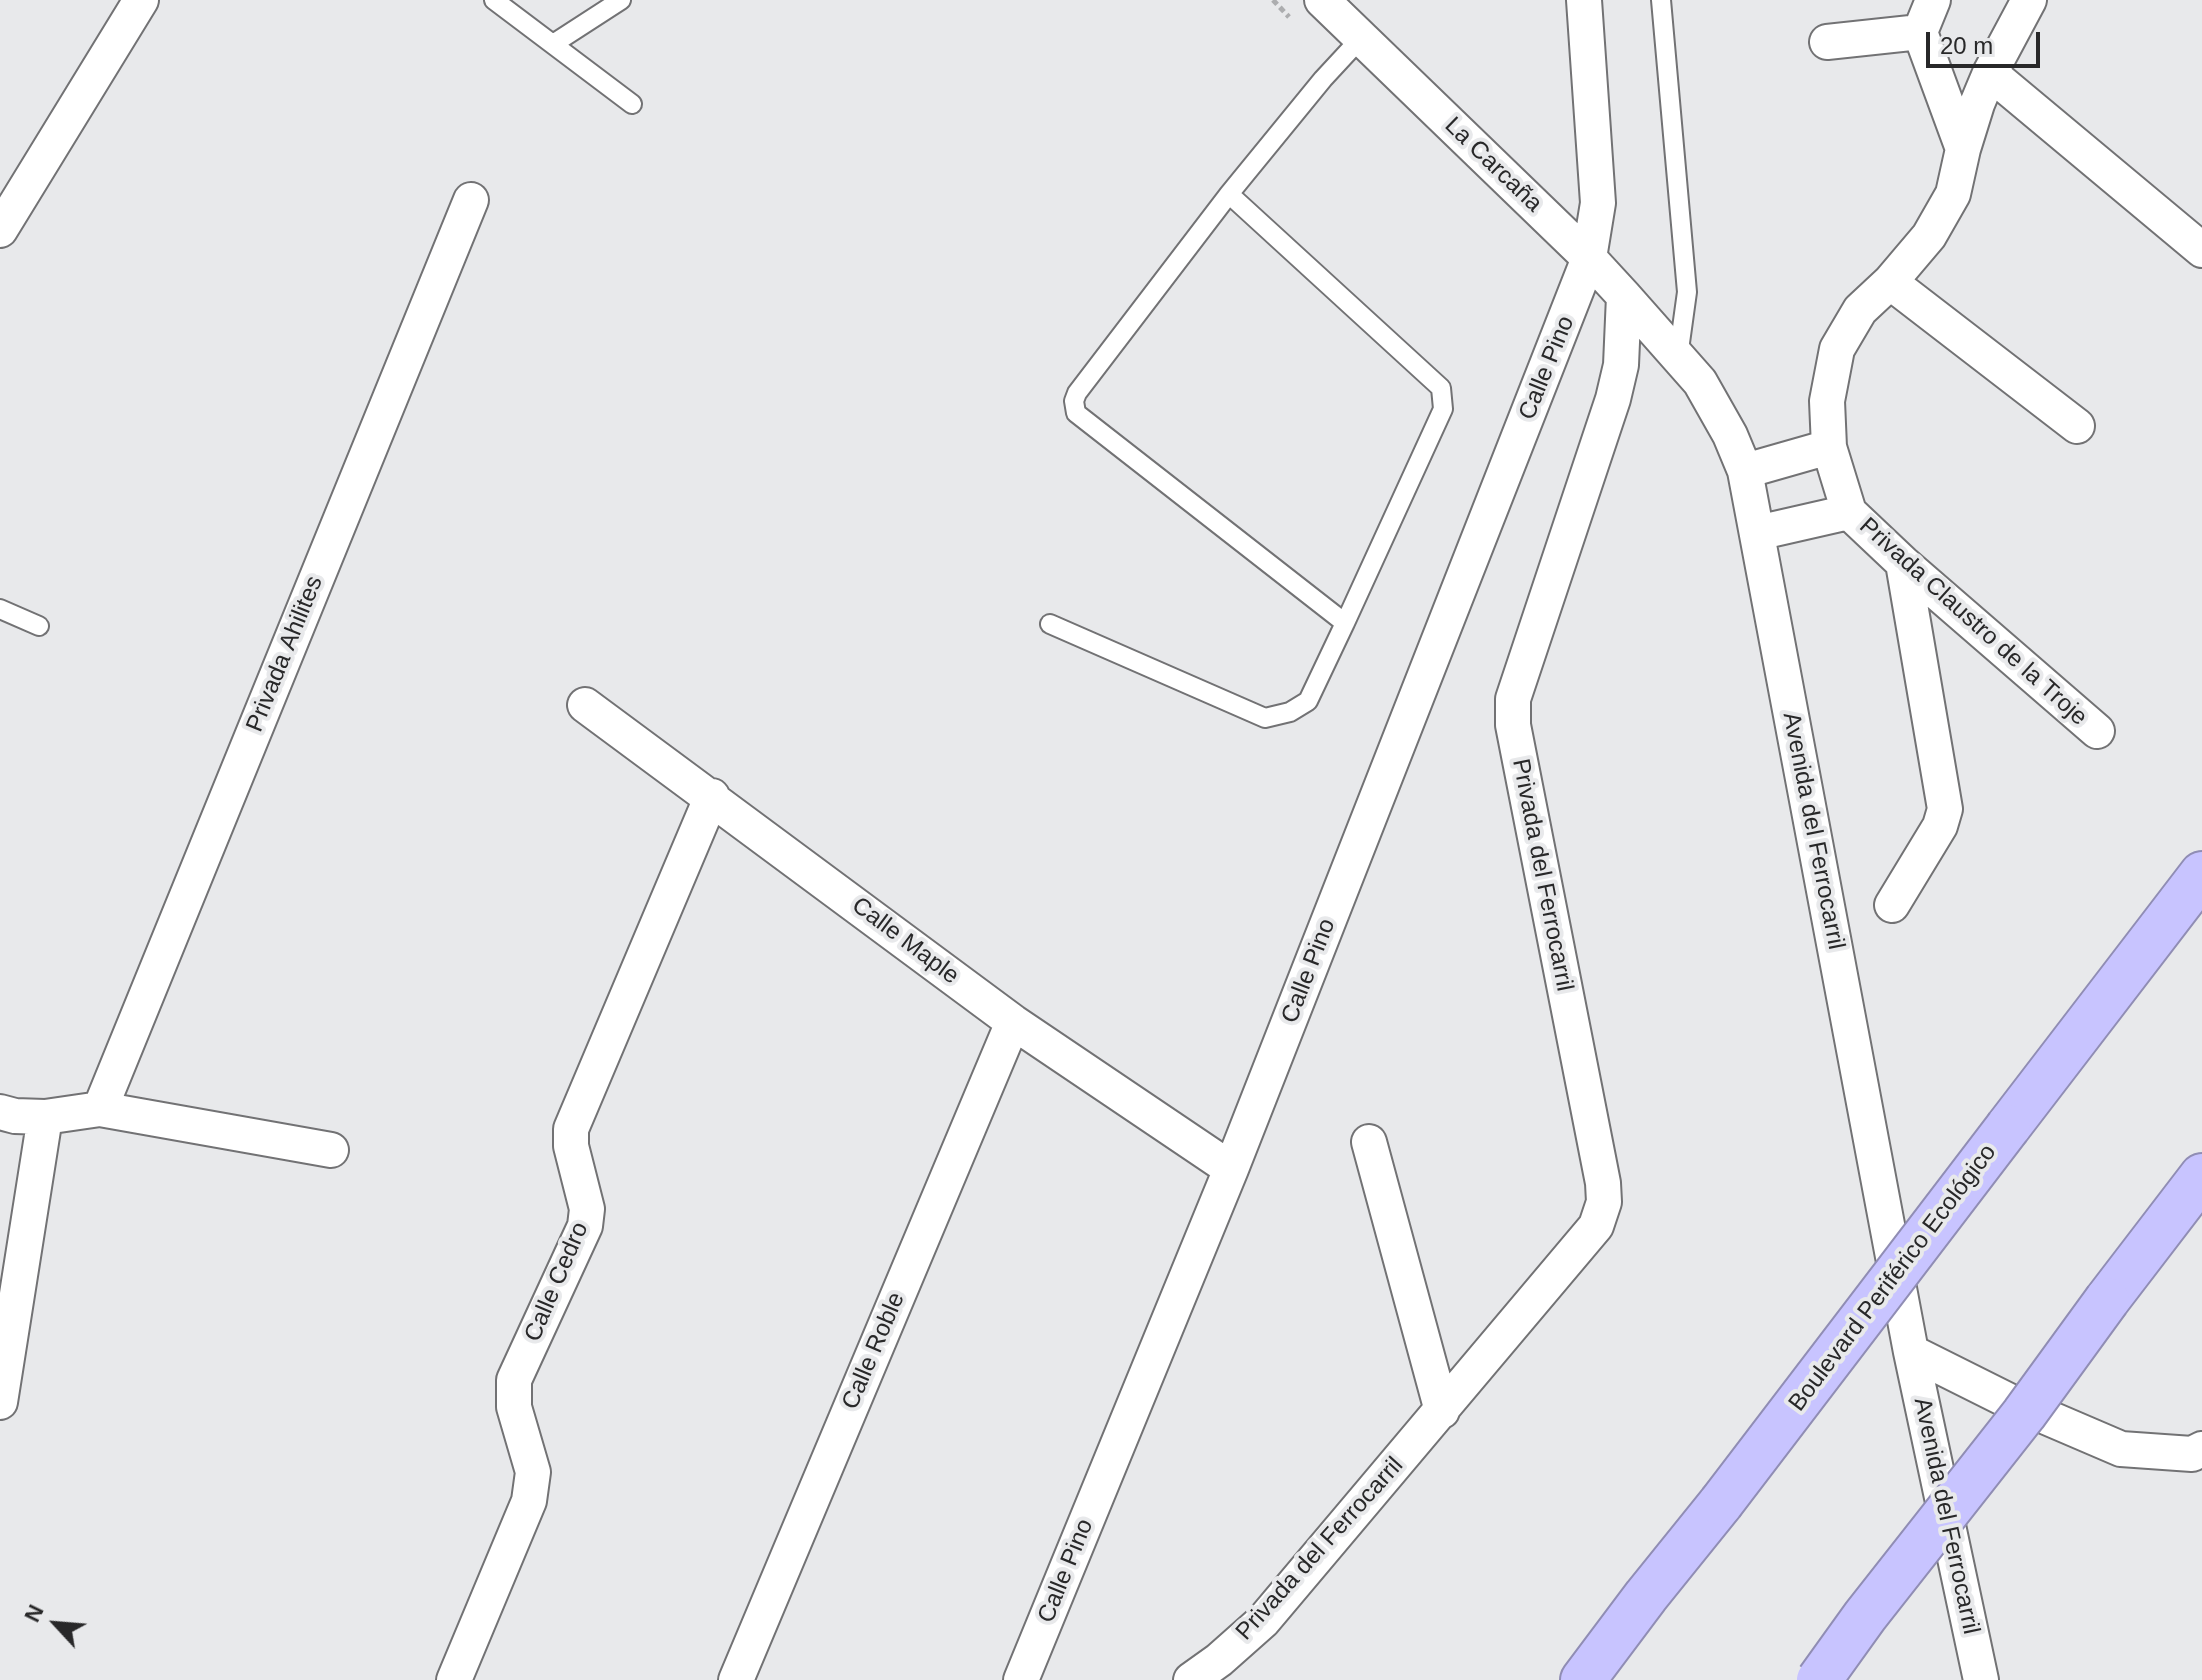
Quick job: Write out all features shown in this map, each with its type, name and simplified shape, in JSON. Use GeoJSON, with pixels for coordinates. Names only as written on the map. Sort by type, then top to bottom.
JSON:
{"type":"FeatureCollection","features":[{"type":"Feature","properties":{"kind":"highway","name":"Boulevard Periférico Ecológico"},"geometry":{"type":"LineString","coordinates":[[1583,1680],[2202,874]]}},
{"type":"Feature","properties":{"kind":"highway"},"geometry":{"type":"LineString","coordinates":[[1819,1680],[2202,1176]]}},
{"type":"Feature","properties":{"kind":"highway"},"geometry":{"type":"LineString","coordinates":[[1558,1680],[1646,1596]]}},
{"type":"Feature","properties":{"kind":"street"},"geometry":{"type":"LineString","coordinates":[[0,230],[141,0]]}},
{"type":"Feature","properties":{"kind":"street","name":"La Carcaña"},"geometry":{"type":"LineString","coordinates":[[1322,0],[1589,258],[1668,346]]}},
{"type":"Feature","properties":{"kind":"street"},"geometry":{"type":"LineString","coordinates":[[1584,0],[1598,203],[1589,258]]}},
{"type":"Feature","properties":{"kind":"street"},"geometry":{"type":"LineString","coordinates":[[1933,0],[1920,32],[1963,149]]}},
{"type":"Feature","properties":{"kind":"street"},"geometry":{"type":"LineString","coordinates":[[1757,533],[1849,512],[1829,447],[1827,401],[1837,349],[1860,310],[1890,282],[1929,236],[1953,194],[1963,149],[1990,73],[2029,0]]}},
{"type":"Feature","properties":{"kind":"street"},"geometry":{"type":"LineString","coordinates":[[1827,42],[1920,32]]}},
{"type":"Feature","properties":{"kind":"street"},"geometry":{"type":"LineString","coordinates":[[1990,73],[2202,250]]}},
{"type":"Feature","properties":{"kind":"street","name":"Privada Ahilites"},"geometry":{"type":"LineString","coordinates":[[100,1109],[471,200]]}},
{"type":"Feature","properties":{"kind":"street","name":"Calle Pino"},"geometry":{"type":"LineString","coordinates":[[1021,1680],[1231,1169],[1589,258]]}},
{"type":"Feature","properties":{"kind":"street"},"geometry":{"type":"LineString","coordinates":[[1890,282],[2077,426]]}},
{"type":"Feature","properties":{"kind":"street","name":"Privada del Ferrocarril"},"geometry":{"type":"LineString","coordinates":[[1191,1680],[1263,1621],[1596,1226],[1604,1202],[1603,1183],[1513,725],[1513,699],[1613,399],[1621,365],[1624,296]]}},
{"type":"Feature","properties":{"kind":"street","name":"Avenida del Ferrocarril"},"geometry":{"type":"LineString","coordinates":[[1668,346],[1700,382],[1730,435],[1745,471],[1911,1352],[1981,1680]]}},
{"type":"Feature","properties":{"kind":"street"},"geometry":{"type":"LineString","coordinates":[[1745,471],[1829,447]]}},
{"type":"Feature","properties":{"kind":"street","name":"Privada Claustro de la Troje"},"geometry":{"type":"LineString","coordinates":[[1849,512],[1903,563],[2097,731]]}},
{"type":"Feature","properties":{"kind":"street"},"geometry":{"type":"LineString","coordinates":[[1892,905],[1940,826],[1945,809],[1903,563]]}},
{"type":"Feature","properties":{"kind":"street","name":"Calle Maple"},"geometry":{"type":"LineString","coordinates":[[585,705],[712,796],[1013,1022],[1231,1169]]}},
{"type":"Feature","properties":{"kind":"street","name":"Calle Cedro"},"geometry":{"type":"LineString","coordinates":[[454,1680],[529,1501],[533,1472],[514,1407],[514,1380],[585,1226],[587,1209],[571,1146],[571,1129],[712,796]]}},
{"type":"Feature","properties":{"kind":"street","name":"Calle Roble"},"geometry":{"type":"LineString","coordinates":[[736,1680],[1013,1022]]}},
{"type":"Feature","properties":{"kind":"street"},"geometry":{"type":"LineString","coordinates":[[0,1112],[45,1117],[100,1109],[331,1150]]}},
{"type":"Feature","properties":{"kind":"street"},"geometry":{"type":"LineString","coordinates":[[0,1402],[45,1117]]}},
{"type":"Feature","properties":{"kind":"street"},"geometry":{"type":"LineString","coordinates":[[1369,1142],[1442,1411]]}},
{"type":"Feature","properties":{"kind":"street","name":"Avenida del Ferrocarril"},"geometry":{"type":"LineString","coordinates":[[1911,1352],[2009,1401],[2121,1449],[2192,1454],[2202,1449]]}},
{"type":"Feature","properties":{"kind":"lane"},"geometry":{"type":"LineString","coordinates":[[494,0],[632,104]]}},
{"type":"Feature","properties":{"kind":"lane"},"geometry":{"type":"LineString","coordinates":[[553,44],[621,0]]}},
{"type":"Feature","properties":{"kind":"lane"},"geometry":{"type":"LineString","coordinates":[[1661,0],[1687,292],[1668,346]]}},
{"type":"Feature","properties":{"kind":"lane"},"geometry":{"type":"LineString","coordinates":[[1345,623],[1076,413],[1077,393],[1229,194],[1329,72],[1361,38]]}},
{"type":"Feature","properties":{"kind":"lane"},"geometry":{"type":"LineString","coordinates":[[1050,624],[1265,718],[1290,712],[1308,701],[1443,409],[1441,388],[1229,194]]}},
{"type":"Feature","properties":{"kind":"lane"},"geometry":{"type":"LineString","coordinates":[[0,609],[39,626]]}}]}
